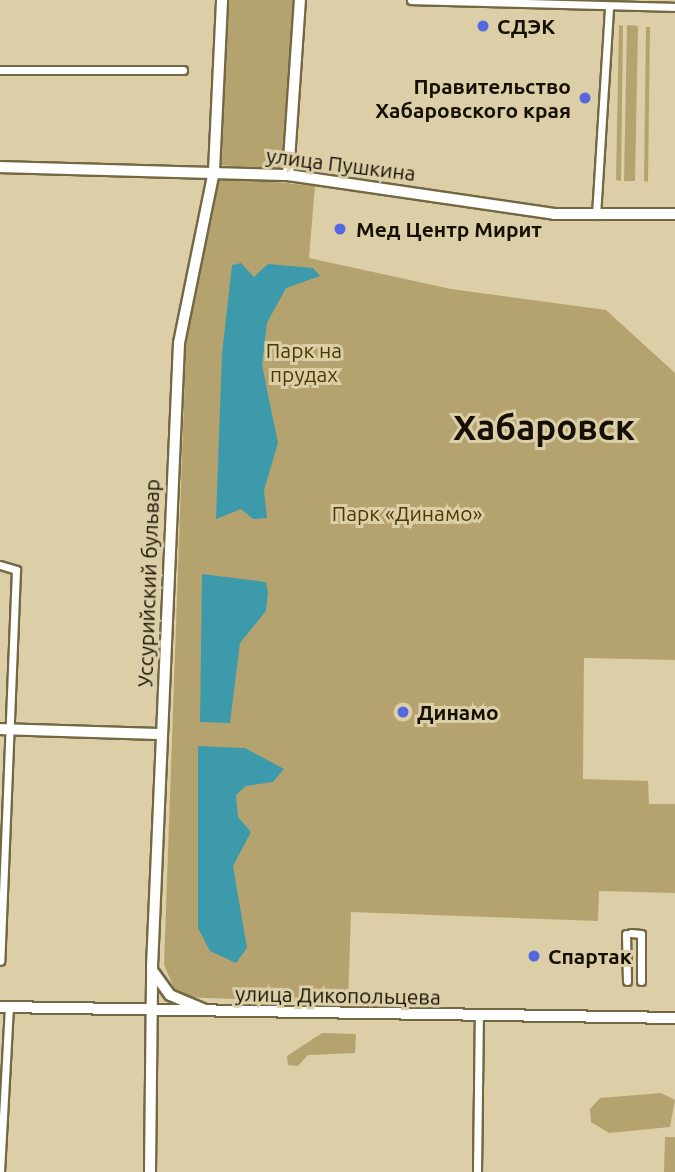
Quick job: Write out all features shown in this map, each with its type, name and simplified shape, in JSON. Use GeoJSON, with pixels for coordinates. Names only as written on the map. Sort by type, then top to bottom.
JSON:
{"type":"FeatureCollection","features":[{"type":"Feature","properties":{"kind":"street","name":"Уссурийский бульвар"},"geometry":{"type":"LineString","coordinates":[[150,1172],[152,967],[178,343],[214,171],[222,0]]}},
{"type":"Feature","properties":{"kind":"street"},"geometry":{"type":"LineString","coordinates":[[288,175],[300,0]]}},
{"type":"Feature","properties":{"kind":"street"},"geometry":{"type":"LineString","coordinates":[[411,0],[579,7],[674,6]]}},
{"type":"Feature","properties":{"kind":"street"},"geometry":{"type":"LineString","coordinates":[[596,215],[609,7]]}},
{"type":"Feature","properties":{"kind":"street"},"geometry":{"type":"LineString","coordinates":[[0,70],[183,70]]}},
{"type":"Feature","properties":{"kind":"street","name":"улица Пушкина"},"geometry":{"type":"LineString","coordinates":[[0,167],[288,175],[596,215],[675,214]]}},
{"type":"Feature","properties":{"kind":"street"},"geometry":{"type":"LineString","coordinates":[[0,565],[16,570],[5,729],[0,961]]}},
{"type":"Feature","properties":{"kind":"street"},"geometry":{"type":"LineString","coordinates":[[5,729],[161,734]]}},
{"type":"Feature","properties":{"kind":"street"},"geometry":{"type":"LineString","coordinates":[[627,981],[628,933],[641,934],[641,981]]}},
{"type":"Feature","properties":{"kind":"street"},"geometry":{"type":"LineString","coordinates":[[626,960],[641,960]]}},
{"type":"Feature","properties":{"kind":"street"},"geometry":{"type":"LineString","coordinates":[[152,967],[170,995],[212,1013]]}},
{"type":"Feature","properties":{"kind":"street"},"geometry":{"type":"LineString","coordinates":[[0,1172],[5,1007]]}},
{"type":"Feature","properties":{"kind":"street","name":"улица Дикопольцева"},"geometry":{"type":"LineString","coordinates":[[5,1007],[212,1013],[675,1018]]}},
{"type":"Feature","properties":{"kind":"street"},"geometry":{"type":"LineString","coordinates":[[477,1172],[479,1016]]}},
{"type":"Feature","properties":{"kind":"green space"},"geometry":{"type":"Polygon","coordinates":[[[227,0],[293,0],[283,170],[220,165],[227,0]]]}},
{"type":"Feature","properties":{"kind":"green space"},"geometry":{"type":"Polygon","coordinates":[[[619,25],[623,26],[621,181],[616,180],[619,25]]]}},
{"type":"Feature","properties":{"kind":"green space"},"geometry":{"type":"Polygon","coordinates":[[[627,25],[638,26],[635,181],[624,181],[627,25]]]}},
{"type":"Feature","properties":{"kind":"green space"},"geometry":{"type":"Polygon","coordinates":[[[646,27],[650,27],[648,182],[644,181],[646,27]]]}},
{"type":"Feature","properties":{"kind":"green space","name":"Парк «Динамо»"},"geometry":{"type":"Polygon","coordinates":[[[219,176],[315,186],[309,258],[451,289],[606,310],[675,373],[675,660],[584,658],[583,779],[648,781],[649,804],[675,804],[675,893],[599,891],[598,921],[351,912],[348,1003],[178,997],[164,965],[186,343],[219,176]]]}},
{"type":"Feature","properties":{"kind":"green space"},"geometry":{"type":"Polygon","coordinates":[[[322,1033],[356,1034],[355,1053],[308,1055],[298,1066],[288,1065],[287,1056],[322,1033]]]}},
{"type":"Feature","properties":{"kind":"green space"},"geometry":{"type":"Polygon","coordinates":[[[661,1093],[675,1100],[670,1127],[609,1133],[591,1122],[590,1109],[600,1098],[661,1093]]]}},
{"type":"Feature","properties":{"kind":"green space"},"geometry":{"type":"Polygon","coordinates":[[[665,1137],[675,1137],[675,1172],[664,1172],[665,1137]]]}},
{"type":"Feature","properties":{"kind":"water"},"geometry":{"type":"Polygon","coordinates":[[[241,263],[254,277],[268,264],[313,268],[320,276],[286,288],[267,323],[262,365],[278,443],[264,490],[267,518],[253,519],[241,509],[216,519],[222,354],[232,265],[241,263]]]}},
{"type":"Feature","properties":{"kind":"water"},"geometry":{"type":"Polygon","coordinates":[[[202,574],[266,582],[268,592],[266,611],[240,643],[230,723],[200,722],[202,574]]]}},
{"type":"Feature","properties":{"kind":"water"},"geometry":{"type":"Polygon","coordinates":[[[198,746],[245,748],[284,769],[273,782],[246,786],[236,795],[238,817],[251,832],[233,866],[247,948],[236,963],[210,951],[198,928],[198,746]]]}},
{"type":"Feature","properties":{"kind":"place","name":"СДЭК"},"geometry":{"type":"Point","coordinates":[483,26]}},
{"type":"Feature","properties":{"kind":"place","name":"Правительство Хабаровского края"},"geometry":{"type":"Point","coordinates":[585,98]}},
{"type":"Feature","properties":{"kind":"place","name":"Мед Центр Мирит"},"geometry":{"type":"Point","coordinates":[340,229]}},
{"type":"Feature","properties":{"kind":"place","name":"Динамо"},"geometry":{"type":"Point","coordinates":[403,712]}},
{"type":"Feature","properties":{"kind":"place","name":"Спартак"},"geometry":{"type":"Point","coordinates":[534,956]}},
{"type":"Feature","properties":{"kind":"district","name":"Хабаровск"},"geometry":{"type":"Point","coordinates":[544,427]}},
{"type":"Feature","properties":{"kind":"park label","name":"Парк на прудах"},"geometry":{"type":"Point","coordinates":[304,362]}}]}
